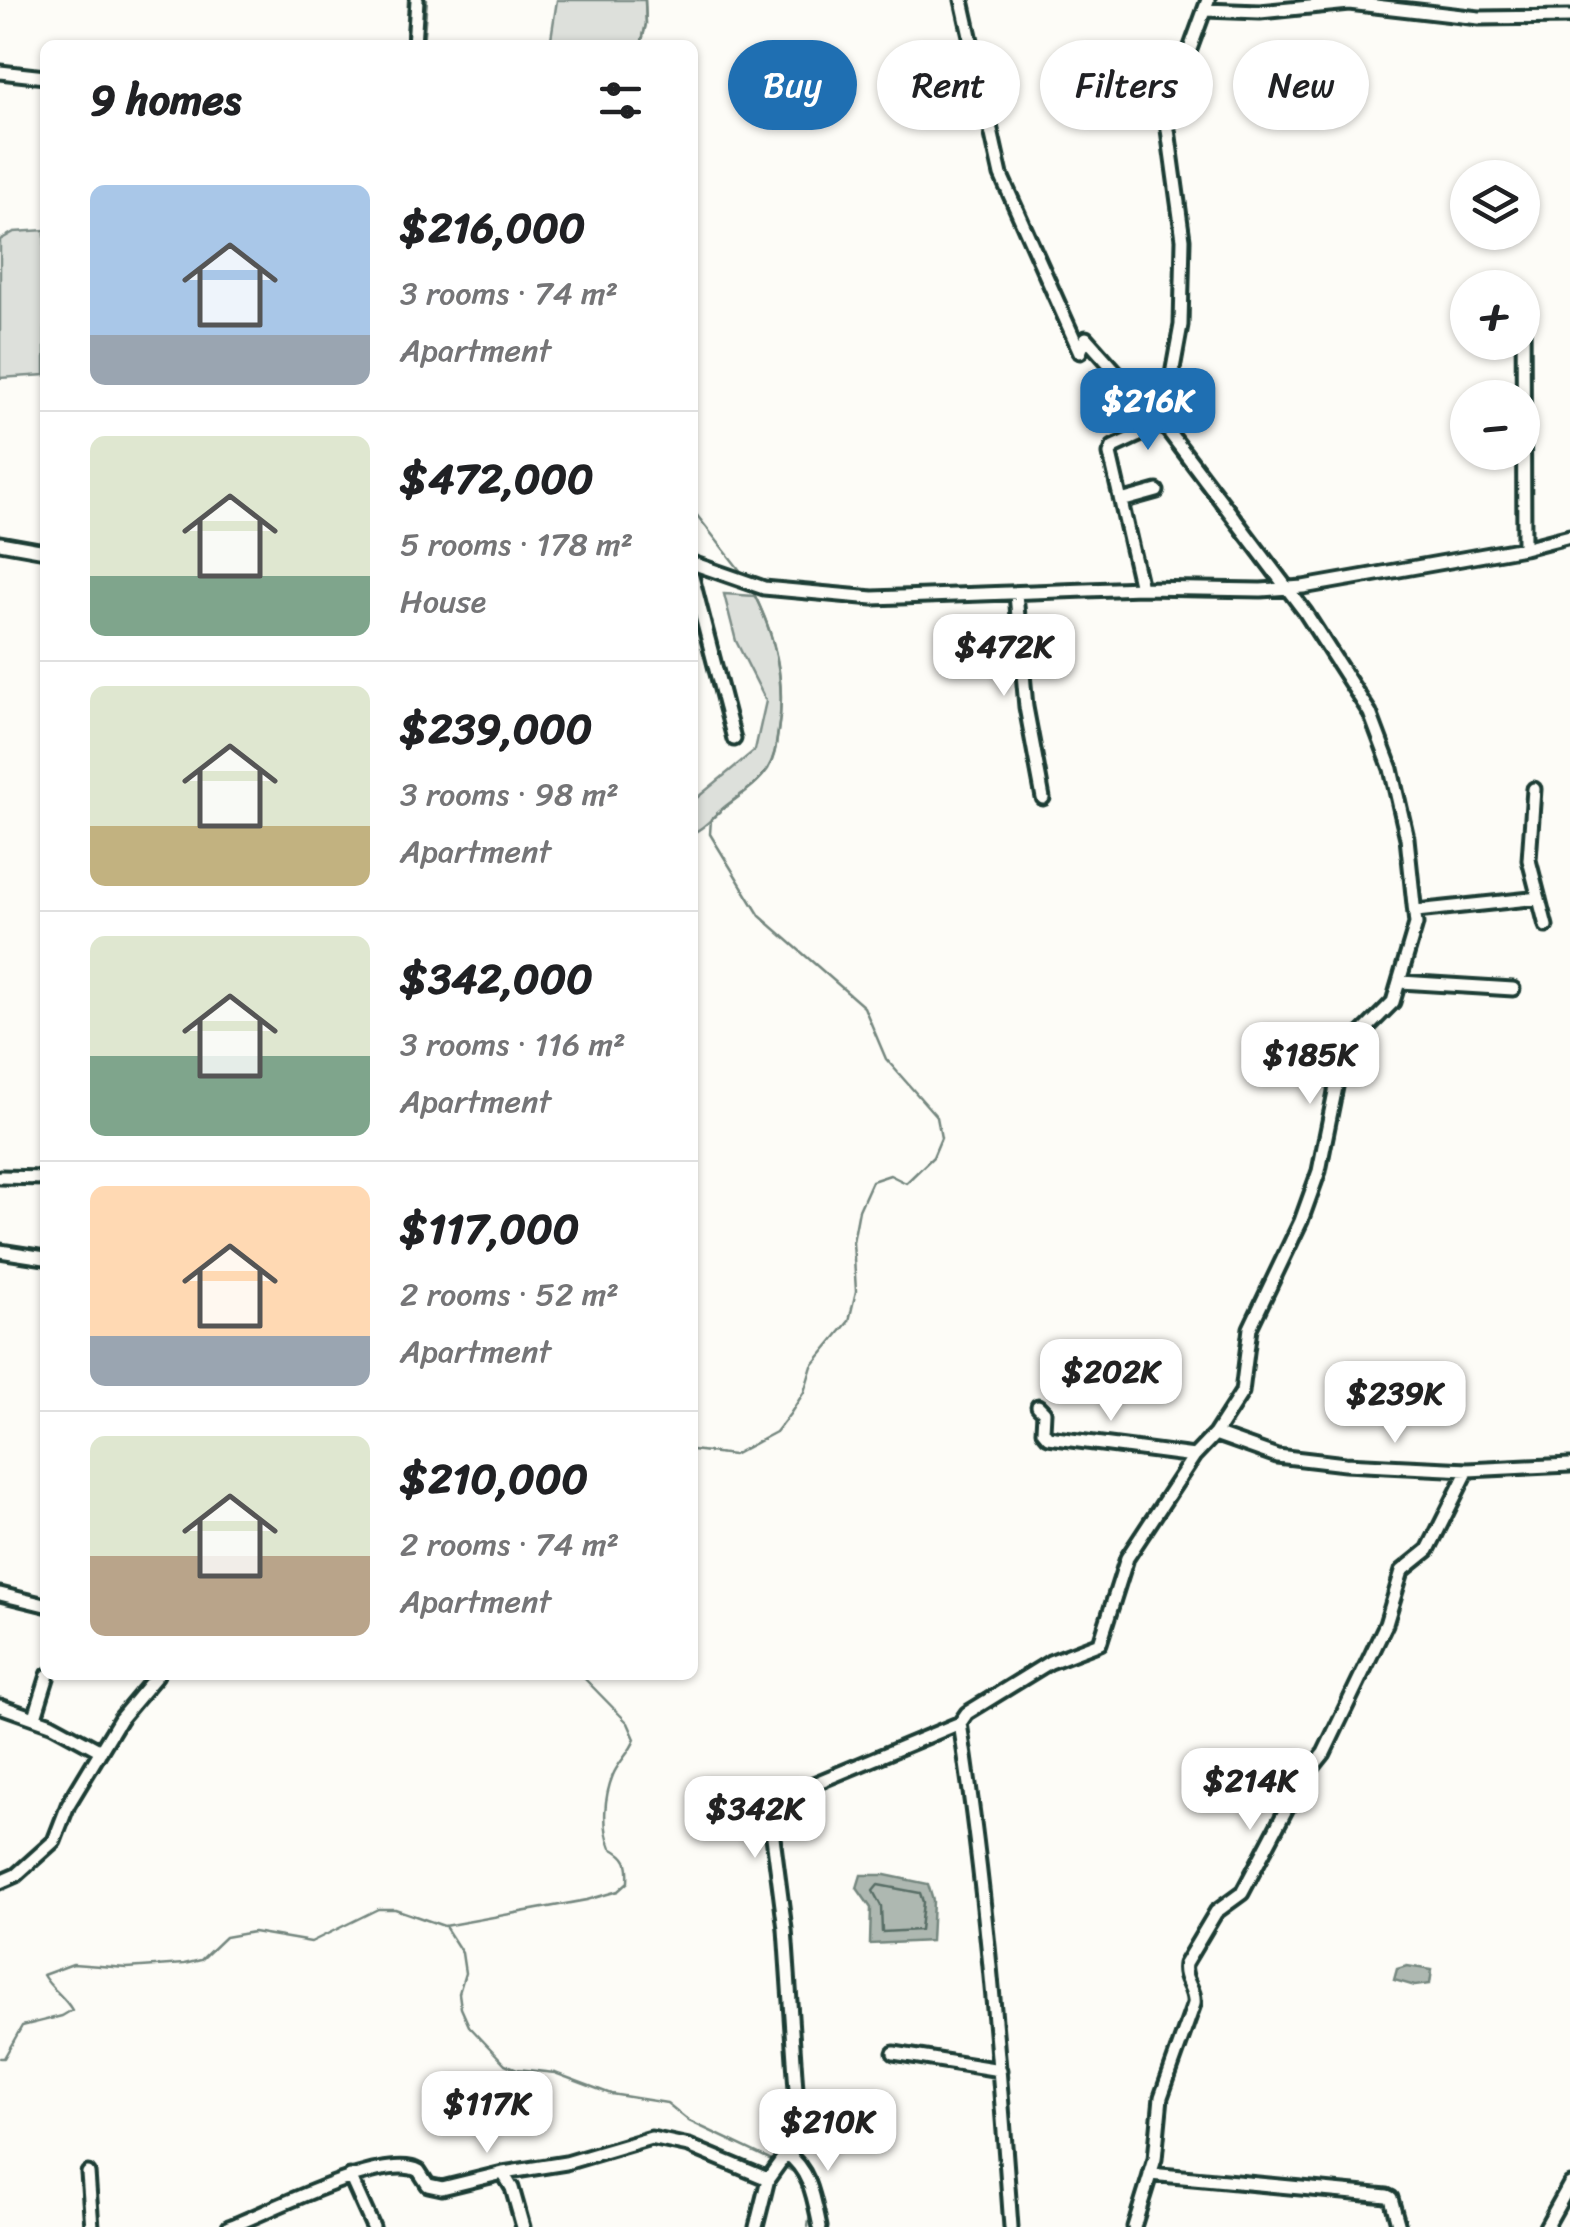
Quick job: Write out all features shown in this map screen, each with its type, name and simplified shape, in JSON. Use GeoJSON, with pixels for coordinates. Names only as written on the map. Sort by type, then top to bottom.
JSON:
{"type":"FeatureCollection","features":[{"type":"Feature","properties":{"kind":"street"},"geometry":{"type":"LineString","coordinates":[[414,40],[417,0]]}},
{"type":"Feature","properties":{"kind":"street"},"geometry":{"type":"LineString","coordinates":[[756,2227],[770,2176],[791,2147],[798,2119],[785,1928],[769,1806],[775,1800],[960,1723],[968,1713],[1050,1662],[1100,1643],[1127,1558],[1194,1456],[1215,1434],[1242,1392],[1250,1328],[1301,1220],[1318,1171],[1340,1062],[1347,1048],[1379,1020],[1392,1002],[1401,982],[1416,911],[1408,838],[1392,769],[1370,713],[1287,588],[1163,424],[1086,338],[1080,352],[1000,175],[962,0]]}},
{"type":"Feature","properties":{"kind":"street"},"geometry":{"type":"LineString","coordinates":[[1163,424],[1181,325],[1182,239],[1166,115],[1207,5],[1260,12],[1349,3],[1478,18],[1570,17]]}},
{"type":"Feature","properties":{"kind":"street"},"geometry":{"type":"LineString","coordinates":[[0,72],[40,76]]}},
{"type":"Feature","properties":{"kind":"street"},"geometry":{"type":"LineString","coordinates":[[1523,360],[1524,548]]}},
{"type":"Feature","properties":{"kind":"street"},"geometry":{"type":"LineString","coordinates":[[1141,588],[1110,450],[1163,424]]}},
{"type":"Feature","properties":{"kind":"street"},"geometry":{"type":"LineString","coordinates":[[1121,501],[1157,490]]}},
{"type":"Feature","properties":{"kind":"street"},"geometry":{"type":"LineString","coordinates":[[698,566],[764,588],[874,598],[1141,588],[1287,588],[1524,548],[1570,536]]}},
{"type":"Feature","properties":{"kind":"street"},"geometry":{"type":"LineString","coordinates":[[0,543],[40,550]]}},
{"type":"Feature","properties":{"kind":"street"},"geometry":{"type":"LineString","coordinates":[[1016,594],[1026,707],[1043,798]]}},
{"type":"Feature","properties":{"kind":"street"},"geometry":{"type":"LineString","coordinates":[[698,600],[734,740]]}},
{"type":"Feature","properties":{"kind":"street"},"geometry":{"type":"LineString","coordinates":[[1534,789],[1529,860],[1546,926]]}},
{"type":"Feature","properties":{"kind":"street"},"geometry":{"type":"LineString","coordinates":[[1416,911],[1539,898]]}},
{"type":"Feature","properties":{"kind":"street"},"geometry":{"type":"LineString","coordinates":[[1401,982],[1513,989]]}},
{"type":"Feature","properties":{"kind":"street"},"geometry":{"type":"LineString","coordinates":[[0,1177],[40,1178]]}},
{"type":"Feature","properties":{"kind":"street"},"geometry":{"type":"LineString","coordinates":[[0,1250],[40,1257]]}},
{"type":"Feature","properties":{"kind":"street"},"geometry":{"type":"LineString","coordinates":[[1038,1406],[1044,1412],[1042,1431],[1048,1437],[1194,1456]]}},
{"type":"Feature","properties":{"kind":"street"},"geometry":{"type":"LineString","coordinates":[[1215,1434],[1278,1456],[1345,1464],[1468,1470],[1570,1465]]}},
{"type":"Feature","properties":{"kind":"street"},"geometry":{"type":"LineString","coordinates":[[1134,2227],[1150,2174],[1162,2096],[1195,1999],[1184,1972],[1186,1964],[1216,1912],[1242,1893],[1300,1783],[1324,1753],[1386,1624],[1402,1571],[1428,1550],[1468,1470]]}},
{"type":"Feature","properties":{"kind":"street"},"geometry":{"type":"LineString","coordinates":[[0,1594],[40,1603]]}},
{"type":"Feature","properties":{"kind":"street"},"geometry":{"type":"LineString","coordinates":[[35,1717],[46,1680]]}},
{"type":"Feature","properties":{"kind":"street"},"geometry":{"type":"LineString","coordinates":[[0,1882],[16,1875],[54,1841],[68,1805],[120,1719],[152,1680]]}},
{"type":"Feature","properties":{"kind":"street"},"geometry":{"type":"LineString","coordinates":[[0,1706],[35,1717],[102,1751]]}},
{"type":"Feature","properties":{"kind":"street"},"geometry":{"type":"LineString","coordinates":[[960,1723],[977,1836],[1011,2227]]}},
{"type":"Feature","properties":{"kind":"street"},"geometry":{"type":"LineString","coordinates":[[894,2053],[1000,2070]]}},
{"type":"Feature","properties":{"kind":"street"},"geometry":{"type":"LineString","coordinates":[[229,2227],[350,2176],[402,2166],[419,2171],[428,2185],[437,2189],[566,2164],[651,2138],[689,2146],[770,2176]]}},
{"type":"Feature","properties":{"kind":"street"},"geometry":{"type":"LineString","coordinates":[[784,2155],[802,2167],[820,2227]]}},
{"type":"Feature","properties":{"kind":"street"},"geometry":{"type":"LineString","coordinates":[[88,2173],[92,2227]]}},
{"type":"Feature","properties":{"kind":"street"},"geometry":{"type":"LineString","coordinates":[[503,2174],[512,2188],[522,2227]]}},
{"type":"Feature","properties":{"kind":"street"},"geometry":{"type":"LineString","coordinates":[[1150,2174],[1387,2196],[1392,2198],[1400,2227]]}},
{"type":"Feature","properties":{"kind":"street"},"geometry":{"type":"LineString","coordinates":[[350,2176],[374,2227]]}},
{"type":"Feature","properties":{"kind":"street"},"geometry":{"type":"LineString","coordinates":[[1546,2227],[1570,2184]]}},
{"type":"Feature","properties":{"kind":"shaded area"},"geometry":{"type":"Polygon","coordinates":[[[557,0],[645,0],[642,40],[551,40],[557,0]]]}},
{"type":"Feature","properties":{"kind":"shaded area"},"geometry":{"type":"Polygon","coordinates":[[[40,230],[40,375],[0,378],[0,240],[14,232],[40,230]]]}},
{"type":"Feature","properties":{"kind":"shaded area"},"geometry":{"type":"Polygon","coordinates":[[[724,594],[755,596],[774,645],[780,679],[775,751],[755,784],[698,830],[698,797],[755,750],[766,701],[736,641],[724,594]]]}},
{"type":"Feature","properties":{"kind":"water"},"geometry":{"type":"Polygon","coordinates":[[[861,1875],[885,1875],[928,1884],[933,1901],[931,1941],[870,1944],[871,1908],[857,1888],[861,1875]]]}},
{"type":"Feature","properties":{"kind":"water"},"geometry":{"type":"Polygon","coordinates":[[[1407,1966],[1432,1970],[1430,1984],[1415,1986],[1394,1980],[1397,1969],[1407,1966]]]}},
{"type":"Feature","properties":{"kind":"waterway"},"geometry":{"type":"LineString","coordinates":[[406,40],[408,0]]}},
{"type":"Feature","properties":{"kind":"waterway"},"geometry":{"type":"LineString","coordinates":[[423,40],[427,0]]}},
{"type":"Feature","properties":{"kind":"waterway"},"geometry":{"type":"LineString","coordinates":[[642,40],[645,0]]}},
{"type":"Feature","properties":{"kind":"waterway"},"geometry":{"type":"LineString","coordinates":[[698,517],[746,578]]}},
{"type":"Feature","properties":{"kind":"waterway"},"geometry":{"type":"LineString","coordinates":[[698,1451],[733,1455],[776,1432],[790,1414],[804,1392],[812,1366],[849,1321],[856,1291],[853,1242],[859,1210],[872,1181],[890,1175],[906,1183],[933,1157],[941,1138],[937,1117],[886,1059],[864,1007],[760,916],[710,834],[711,819],[763,776],[776,746],[780,676],[773,641],[752,590]]}},
{"type":"Feature","properties":{"kind":"waterway"},"geometry":{"type":"LineString","coordinates":[[0,2058],[4,2058],[22,2026],[72,2010],[43,1975],[73,1964],[127,1968],[184,1964],[201,1960],[225,1937],[253,1932],[311,1942],[378,1909],[395,1909],[444,1926],[618,1891],[628,1882],[628,1865],[611,1848],[605,1821],[606,1802],[613,1775],[635,1739],[628,1723],[586,1680]]}},
{"type":"Feature","properties":{"kind":"waterway"},"geometry":{"type":"LineString","coordinates":[[446,1928],[462,1953],[465,1973],[459,1993],[461,2008],[469,2026],[505,2064],[555,2073],[611,2094],[667,2103],[689,2121],[776,2162]]}},
{"type":"Feature","properties":{"kind":"waterway"},"geometry":{"type":"LineString","coordinates":[[783,2166],[803,2183]]}},
{"type":"Feature","properties":{"kind":"waterway"},"geometry":{"type":"LineString","coordinates":[[808,2227],[811,2204]]}}]}
